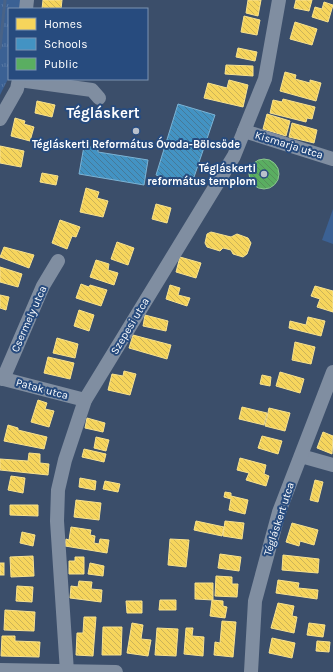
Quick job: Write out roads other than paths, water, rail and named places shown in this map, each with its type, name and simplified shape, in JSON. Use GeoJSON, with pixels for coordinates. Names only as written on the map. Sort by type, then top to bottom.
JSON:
{"type":"FeatureCollection","features":[{"type":"Feature","properties":{"kind":"street","name":"Szepesi utca"},"geometry":{"type":"LineString","coordinates":[[67,671],[57,521],[65,460],[85,400],[226,169],[244,131],[265,79],[279,0]]}},
{"type":"Feature","properties":{"kind":"street"},"geometry":{"type":"LineString","coordinates":[[0,119],[17,89],[19,80]]}},
{"type":"Feature","properties":{"kind":"street"},"geometry":{"type":"LineString","coordinates":[[26,80],[92,90],[99,98]]}},
{"type":"Feature","properties":{"kind":"street","name":"Kismarja utca"},"geometry":{"type":"LineString","coordinates":[[244,131],[333,158]]}},
{"type":"Feature","properties":{"kind":"street","name":"Csermely utca"},"geometry":{"type":"LineString","coordinates":[[1,378],[43,286],[58,260]]}},
{"type":"Feature","properties":{"kind":"street","name":"Tégláskert utca"},"geometry":{"type":"LineString","coordinates":[[251,672],[255,601],[279,512],[333,372]]}},
{"type":"Feature","properties":{"kind":"street","name":"Patak utca"},"geometry":{"type":"LineString","coordinates":[[1,378],[85,400]]}},
{"type":"Feature","properties":{"kind":"street"},"geometry":{"type":"LineString","coordinates":[[301,456],[333,465]]}},
{"type":"Feature","properties":{"kind":"street"},"geometry":{"type":"LineString","coordinates":[[0,670],[116,672]]}},
{"type":"Feature","properties":{"kind":"waterway"},"geometry":{"type":"LineString","coordinates":[[0,48],[5,0]]}},
{"type":"Feature","properties":{"kind":"place","name":"Tégláskerti Református Óvoda-Bölcsőde"},"geometry":{"type":"Point","coordinates":[136,131]}},
{"type":"Feature","properties":{"kind":"place","name":"Tégláskerti református templom"},"geometry":{"type":"Point","coordinates":[264,174]}},
{"type":"Feature","properties":{"kind":"district","name":"Tégláskert"},"geometry":{"type":"Point","coordinates":[103,113]}}]}
